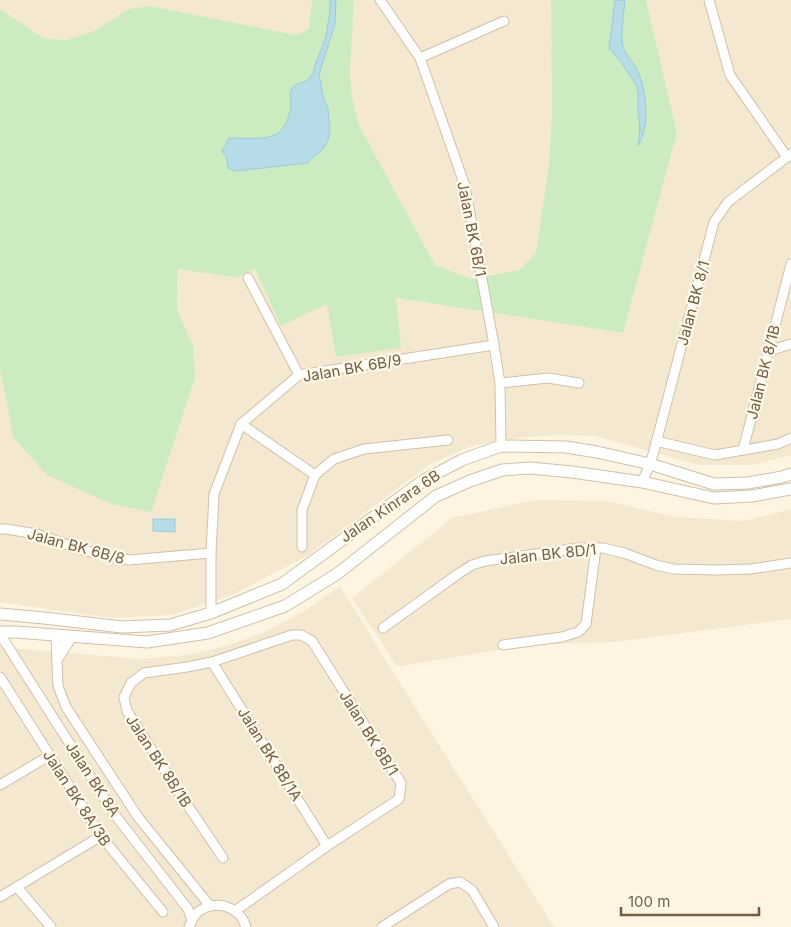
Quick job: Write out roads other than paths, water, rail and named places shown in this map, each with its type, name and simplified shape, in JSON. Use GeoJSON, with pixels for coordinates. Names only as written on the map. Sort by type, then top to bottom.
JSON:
{"type":"FeatureCollection","features":[{"type":"Feature","properties":{"kind":"street","name":"Jalan BK 6B/1"},"geometry":{"type":"LineString","coordinates":[[380,0],[420,58],[465,186],[500,383],[501,446]]}},
{"type":"Feature","properties":{"kind":"street"},"geometry":{"type":"LineString","coordinates":[[709,0],[730,75],[789,156]]}},
{"type":"Feature","properties":{"kind":"street"},"geometry":{"type":"LineString","coordinates":[[420,58],[504,21]]}},
{"type":"Feature","properties":{"kind":"street","name":"Jalan BK 8/1"},"geometry":{"type":"LineString","coordinates":[[642,482],[650,464],[714,222],[728,202],[789,156]]}},
{"type":"Feature","properties":{"kind":"street","name":"Jalan BK 8/1B"},"geometry":{"type":"LineString","coordinates":[[743,450],[791,264]]}},
{"type":"Feature","properties":{"kind":"street"},"geometry":{"type":"LineString","coordinates":[[248,278],[299,375]]}},
{"type":"Feature","properties":{"kind":"street"},"geometry":{"type":"LineString","coordinates":[[769,351],[791,344]]}},
{"type":"Feature","properties":{"kind":"street","name":"Jalan BK 6B/9"},"geometry":{"type":"LineString","coordinates":[[211,613],[211,553],[214,494],[240,424],[299,375],[494,345]]}},
{"type":"Feature","properties":{"kind":"street"},"geometry":{"type":"LineString","coordinates":[[500,383],[548,378],[579,382]]}},
{"type":"Feature","properties":{"kind":"street"},"geometry":{"type":"LineString","coordinates":[[240,424],[315,475]]}},
{"type":"Feature","properties":{"kind":"street"},"geometry":{"type":"LineString","coordinates":[[656,441],[714,455],[778,444],[791,438]]}},
{"type":"Feature","properties":{"kind":"street"},"geometry":{"type":"LineString","coordinates":[[302,547],[302,510],[315,475],[334,459],[364,449],[448,440]]}},
{"type":"Feature","properties":{"kind":"street","name":"Jalan Kinrara 6B"},"geometry":{"type":"LineString","coordinates":[[0,614],[122,627],[170,625],[211,613],[282,584],[424,480],[462,460],[501,446],[566,447],[597,452],[650,464],[714,484],[748,483],[782,478],[791,474]]}},
{"type":"Feature","properties":{"kind":"street","name":"Jalan Kinrara 6B"},"geometry":{"type":"LineString","coordinates":[[0,633],[16,632],[146,642],[208,633],[285,606],[338,574],[436,496],[502,470],[530,468],[572,472],[642,482],[714,498],[752,496],[791,489]]}},
{"type":"Feature","properties":{"kind":"street","name":"Jalan BK 6B/8"},"geometry":{"type":"LineString","coordinates":[[0,529],[37,534],[82,550],[129,560],[211,553]]}},
{"type":"Feature","properties":{"kind":"street","name":"Jalan BK 8D/1"},"geometry":{"type":"LineString","coordinates":[[382,628],[458,574],[484,560],[579,548],[603,548],[624,553],[656,566],[673,569],[750,569],[791,563]]}},
{"type":"Feature","properties":{"kind":"street"},"geometry":{"type":"LineString","coordinates":[[503,645],[562,637],[578,632],[586,624],[596,548]]}},
{"type":"Feature","properties":{"kind":"street"},"geometry":{"type":"LineString","coordinates":[[44,618],[54,626],[56,636]]}},
{"type":"Feature","properties":{"kind":"street","name":"Jalan BK 8A"},"geometry":{"type":"LineString","coordinates":[[0,633],[110,808],[188,909],[191,923]]}},
{"type":"Feature","properties":{"kind":"street","name":"Jalan BK 8B/1"},"geometry":{"type":"LineString","coordinates":[[212,662],[292,635],[301,635],[312,640],[401,783],[399,799],[327,846],[235,911]]}},
{"type":"Feature","properties":{"kind":"street","name":"Jalan BK 8A"},"geometry":{"type":"LineString","coordinates":[[56,636],[58,686],[66,707],[138,817],[210,906]]}},
{"type":"Feature","properties":{"kind":"street"},"geometry":{"type":"LineString","coordinates":[[58,658],[71,637]]}},
{"type":"Feature","properties":{"kind":"street","name":"Jalan BK 8B/1A"},"geometry":{"type":"LineString","coordinates":[[212,662],[327,846]]}},
{"type":"Feature","properties":{"kind":"street","name":"Jalan BK 8B/1B"},"geometry":{"type":"LineString","coordinates":[[212,662],[144,673],[131,683],[124,697],[127,711],[223,858]]}},
{"type":"Feature","properties":{"kind":"street","name":"Jalan BK 8A/3B"},"geometry":{"type":"LineString","coordinates":[[0,676],[101,836],[163,912]]}},
{"type":"Feature","properties":{"kind":"street"},"geometry":{"type":"LineString","coordinates":[[0,785],[49,756]]}},
{"type":"Feature","properties":{"kind":"street"},"geometry":{"type":"LineString","coordinates":[[0,897],[101,836]]}},
{"type":"Feature","properties":{"kind":"street"},"geometry":{"type":"LineString","coordinates":[[382,927],[450,884],[460,882],[472,890],[494,927]]}},
{"type":"Feature","properties":{"kind":"street"},"geometry":{"type":"LineString","coordinates":[[17,887],[51,927]]}},
{"type":"Feature","properties":{"kind":"street"},"geometry":{"type":"LineString","coordinates":[[191,923],[203,909],[210,906],[223,906],[235,911],[244,921],[246,927]]}},
{"type":"Feature","properties":{"kind":"water"},"geometry":{"type":"Polygon","coordinates":[[[330,0],[336,0],[335,24],[319,74],[323,96],[328,109],[330,130],[328,141],[323,149],[307,163],[236,171],[228,168],[226,156],[222,151],[229,138],[270,137],[279,133],[284,126],[291,105],[291,90],[310,78],[324,42],[330,14],[330,0]]]}},
{"type":"Feature","properties":{"kind":"water"},"geometry":{"type":"Polygon","coordinates":[[[615,0],[625,0],[622,30],[623,47],[637,70],[645,98],[646,118],[642,138],[638,146],[640,128],[636,85],[609,48],[615,0]]]}},
{"type":"Feature","properties":{"kind":"water"},"geometry":{"type":"Polygon","coordinates":[[[153,519],[175,519],[175,532],[153,531],[153,519]]]}}]}
